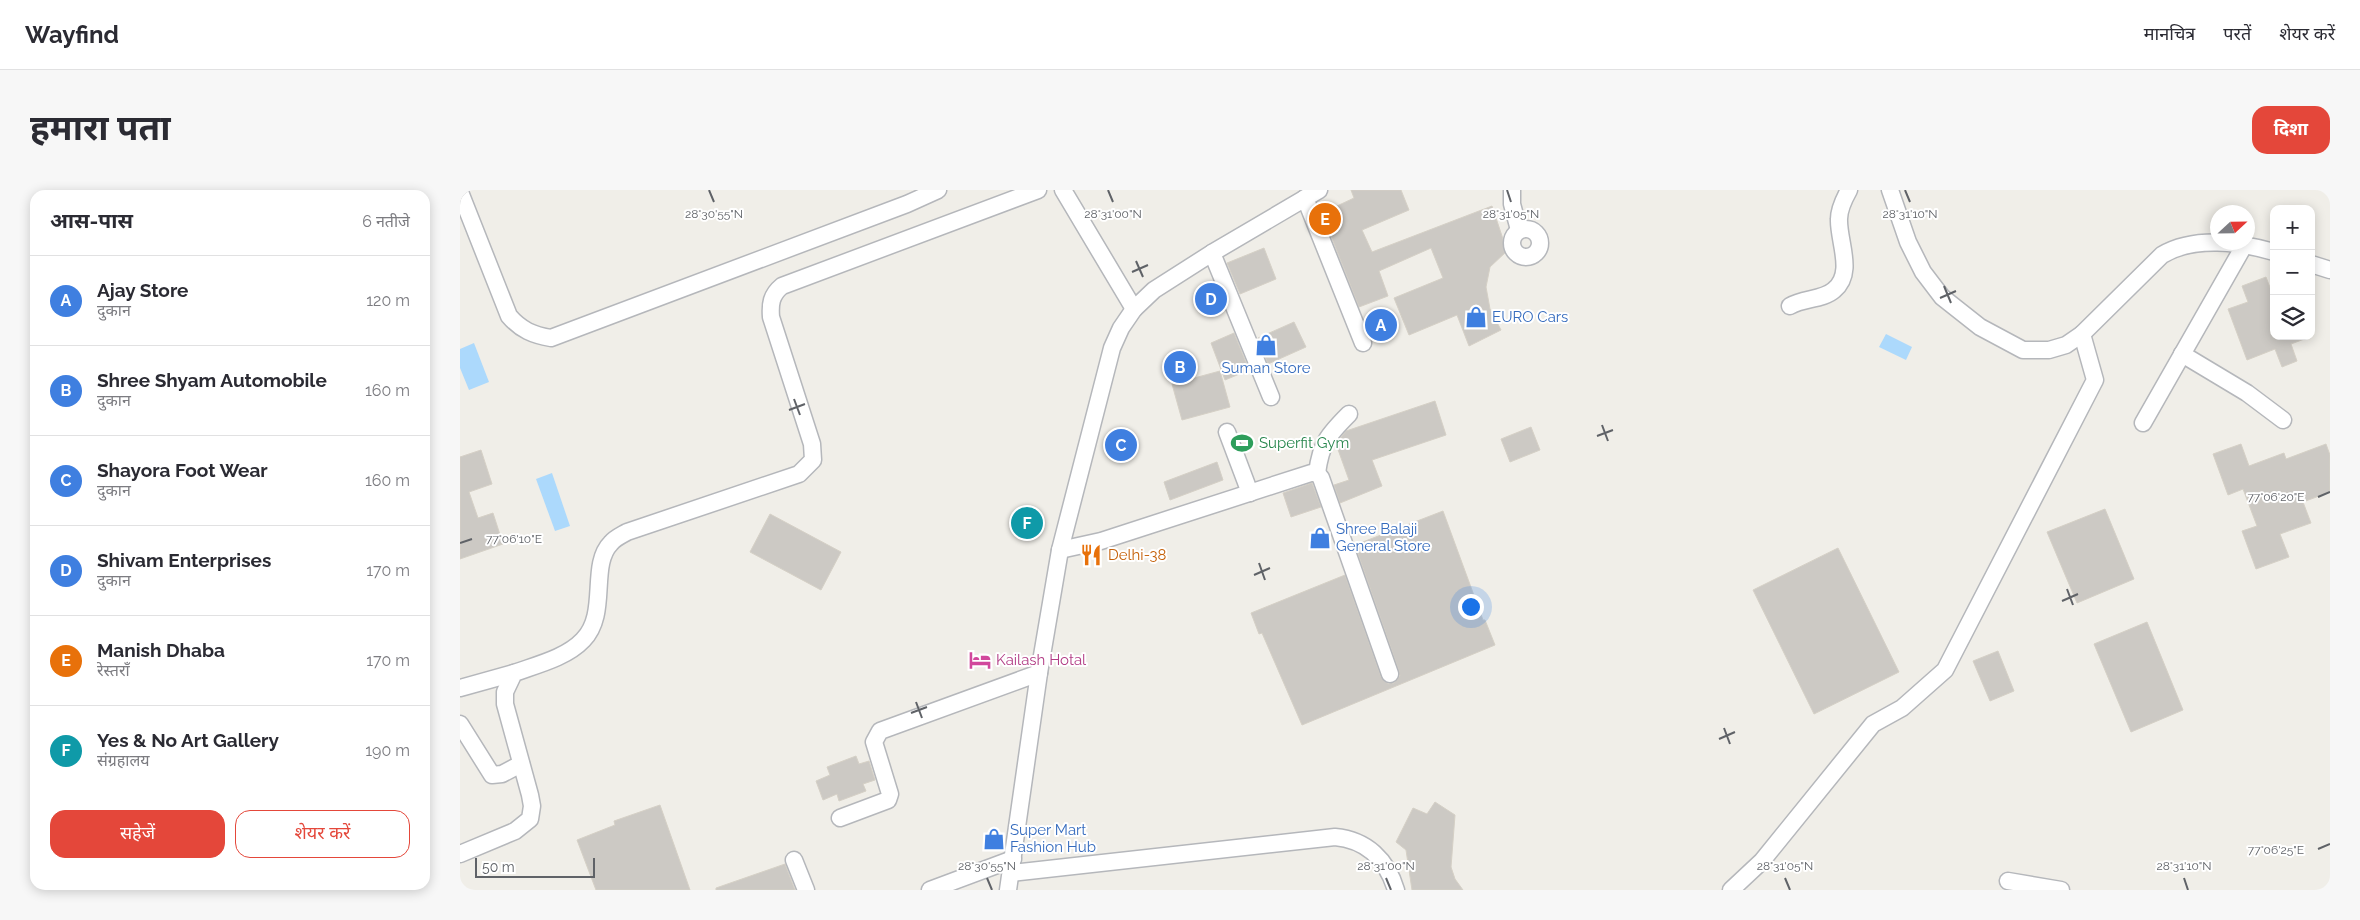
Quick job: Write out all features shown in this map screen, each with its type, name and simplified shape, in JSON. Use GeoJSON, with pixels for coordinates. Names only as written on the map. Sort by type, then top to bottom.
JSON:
{"type":"FeatureCollection","features":[{"type":"Feature","properties":{"kind":"street"},"geometry":{"type":"LineString","coordinates":[[460,192],[509,316],[517,325],[533,336],[551,338],[906,197],[938,190]]}},
{"type":"Feature","properties":{"kind":"street"},"geometry":{"type":"LineString","coordinates":[[460,688],[514,673],[566,653],[583,640],[596,621],[602,561],[610,543],[627,532],[799,474],[813,460],[812,444],[771,317],[771,298],[775,291],[782,286],[1038,190]]}},
{"type":"Feature","properties":{"kind":"street"},"geometry":{"type":"LineString","coordinates":[[1063,190],[1134,309]]}},
{"type":"Feature","properties":{"kind":"street"},"geometry":{"type":"LineString","coordinates":[[1512,190],[1512,204],[1519,230]]}},
{"type":"Feature","properties":{"kind":"street"},"geometry":{"type":"LineString","coordinates":[[1790,306],[1834,291],[1841,282],[1844,262],[1839,219],[1843,202],[1849,190]]}},
{"type":"Feature","properties":{"kind":"street"},"geometry":{"type":"LineString","coordinates":[[1890,190],[1908,242],[1923,272],[1942,297],[1980,326],[2023,350],[2048,350],[2066,345],[2082,334],[2162,255],[2173,248],[2188,245],[2210,245]]}},
{"type":"Feature","properties":{"kind":"street"},"geometry":{"type":"LineString","coordinates":[[1008,890],[1039,673],[1060,550],[1112,348],[1121,328],[1134,309],[1154,290],[1212,253],[1312,194],[1363,343]]}},
{"type":"Feature","properties":{"kind":"street"},"geometry":{"type":"LineString","coordinates":[[2255,247],[2270,251]]}},
{"type":"Feature","properties":{"kind":"street"},"geometry":{"type":"LineString","coordinates":[[2143,422],[2242,250]]}},
{"type":"Feature","properties":{"kind":"street"},"geometry":{"type":"LineString","coordinates":[[1212,253],[1271,397]]}},
{"type":"Feature","properties":{"kind":"street"},"geometry":{"type":"LineString","coordinates":[[2315,265],[2330,270]]}},
{"type":"Feature","properties":{"kind":"street"},"geometry":{"type":"LineString","coordinates":[[1731,890],[1762,860],[1874,724],[1902,708],[1945,670],[2095,380],[2082,334]]}},
{"type":"Feature","properties":{"kind":"street"},"geometry":{"type":"LineString","coordinates":[[2182,354],[2247,393],[2283,420]]}},
{"type":"Feature","properties":{"kind":"street"},"geometry":{"type":"LineString","coordinates":[[1349,414],[1327,439],[1319,452],[1317,473],[1321,478],[1390,674]]}},
{"type":"Feature","properties":{"kind":"street"},"geometry":{"type":"LineString","coordinates":[[1227,432],[1250,493]]}},
{"type":"Feature","properties":{"kind":"street"},"geometry":{"type":"LineString","coordinates":[[1060,550],[1101,541],[1317,473]]}},
{"type":"Feature","properties":{"kind":"street"},"geometry":{"type":"LineString","coordinates":[[460,854],[515,831],[530,819],[532,806],[505,704],[505,692],[514,673]]}},
{"type":"Feature","properties":{"kind":"street"},"geometry":{"type":"LineString","coordinates":[[840,818],[888,800],[890,794],[874,742],[880,731],[1039,673]]}},
{"type":"Feature","properties":{"kind":"street"},"geometry":{"type":"LineString","coordinates":[[460,724],[492,776],[502,774],[522,764]]}},
{"type":"Feature","properties":{"kind":"street"},"geometry":{"type":"LineString","coordinates":[[930,890],[1012,866],[1335,837],[1348,838],[1381,858],[1396,890]]}},
{"type":"Feature","properties":{"kind":"street"},"geometry":{"type":"LineString","coordinates":[[794,860],[806,890]]}},
{"type":"Feature","properties":{"kind":"street"},"geometry":{"type":"LineString","coordinates":[[2008,881],[2061,890]]}},
{"type":"Feature","properties":{"kind":"water"},"geometry":{"type":"Polygon","coordinates":[[[1886,334],[1912,347],[1906,360],[1879,347],[1886,334]]]}},
{"type":"Feature","properties":{"kind":"water"},"geometry":{"type":"Polygon","coordinates":[[[474,343],[489,382],[469,390],[460,368],[460,349],[474,343]]]}},
{"type":"Feature","properties":{"kind":"water"},"geometry":{"type":"Polygon","coordinates":[[[552,473],[570,526],[555,531],[536,479],[552,473]]]}},
{"type":"Feature","properties":{"kind":"building"},"geometry":{"type":"Polygon","coordinates":[[[1351,190],[1401,190],[1409,210],[1362,230],[1372,252],[1492,206],[1507,251],[1490,267],[1486,287],[1490,309],[1501,330],[1469,346],[1457,315],[1409,335],[1394,298],[1443,278],[1431,248],[1379,271],[1388,296],[1359,307],[1322,213],[1354,198],[1351,190]]]}},
{"type":"Feature","properties":{"kind":"building"},"geometry":{"type":"Polygon","coordinates":[[[1264,248],[1276,279],[1240,294],[1227,263],[1264,248]]]}},
{"type":"Feature","properties":{"kind":"building"},"geometry":{"type":"Polygon","coordinates":[[[2266,277],[2270,288],[2270,340],[2302,340],[2291,344],[2297,361],[2282,367],[2275,349],[2247,360],[2228,309],[2248,302],[2242,286],[2266,277]]]}},
{"type":"Feature","properties":{"kind":"building"},"geometry":{"type":"Polygon","coordinates":[[[1294,322],[1306,347],[1268,364],[1258,338],[1294,322]]]}},
{"type":"Feature","properties":{"kind":"building"},"geometry":{"type":"Polygon","coordinates":[[[1234,333],[1249,370],[1225,380],[1211,343],[1234,333]]]}},
{"type":"Feature","properties":{"kind":"building"},"geometry":{"type":"Polygon","coordinates":[[[1220,371],[1230,407],[1182,420],[1172,384],[1220,371]]]}},
{"type":"Feature","properties":{"kind":"building"},"geometry":{"type":"Polygon","coordinates":[[[1435,401],[1446,435],[1372,460],[1382,486],[1340,503],[1334,485],[1349,480],[1336,444],[1346,431],[1435,401]]]}},
{"type":"Feature","properties":{"kind":"building"},"geometry":{"type":"Polygon","coordinates":[[[1531,427],[1540,450],[1510,462],[1501,439],[1531,427]]]}},
{"type":"Feature","properties":{"kind":"building"},"geometry":{"type":"Polygon","coordinates":[[[2241,444],[2249,466],[2284,453],[2286,459],[2326,444],[2330,455],[2330,492],[2303,502],[2311,523],[2280,534],[2289,557],[2256,569],[2242,531],[2257,526],[2243,489],[2228,495],[2213,454],[2241,444]]]}},
{"type":"Feature","properties":{"kind":"building"},"geometry":{"type":"Polygon","coordinates":[[[481,450],[492,484],[469,492],[478,518],[493,513],[503,544],[460,559],[460,457],[481,450]]]}},
{"type":"Feature","properties":{"kind":"building"},"geometry":{"type":"Polygon","coordinates":[[[1217,462],[1223,480],[1170,500],[1164,482],[1217,462]]]}},
{"type":"Feature","properties":{"kind":"building"},"geometry":{"type":"Polygon","coordinates":[[[1312,483],[1321,507],[1291,517],[1283,493],[1312,483]]]}},
{"type":"Feature","properties":{"kind":"building"},"geometry":{"type":"Polygon","coordinates":[[[2105,509],[2134,579],[2077,603],[2047,532],[2105,509]]]}},
{"type":"Feature","properties":{"kind":"building"},"geometry":{"type":"Polygon","coordinates":[[[1443,511],[1483,620],[1485,620],[1495,645],[1302,725],[1262,633],[1259,634],[1251,613],[1345,575],[1381,677],[1388,684],[1394,683],[1400,676],[1399,671],[1355,545],[1443,511]]]}},
{"type":"Feature","properties":{"kind":"building"},"geometry":{"type":"Polygon","coordinates":[[[770,514],[841,552],[821,590],[750,552],[770,514]]]}},
{"type":"Feature","properties":{"kind":"building"},"geometry":{"type":"Polygon","coordinates":[[[1838,548],[1899,672],[1814,714],[1753,590],[1838,548]]]}},
{"type":"Feature","properties":{"kind":"building"},"geometry":{"type":"Polygon","coordinates":[[[2147,622],[2183,710],[2131,732],[2094,644],[2147,622]]]}},
{"type":"Feature","properties":{"kind":"building"},"geometry":{"type":"Polygon","coordinates":[[[1998,651],[2014,691],[1990,701],[1973,661],[1998,651]]]}},
{"type":"Feature","properties":{"kind":"building"},"geometry":{"type":"Polygon","coordinates":[[[856,756],[859,764],[869,761],[875,780],[863,784],[866,791],[839,801],[837,794],[823,800],[816,781],[830,775],[827,767],[856,756]]]}},
{"type":"Feature","properties":{"kind":"building"},"geometry":{"type":"Polygon","coordinates":[[[1435,802],[1455,815],[1451,867],[1455,879],[1463,890],[1412,890],[1406,850],[1396,842],[1413,808],[1427,814],[1435,802]]]}},
{"type":"Feature","properties":{"kind":"building"},"geometry":{"type":"Polygon","coordinates":[[[660,805],[690,890],[596,890],[577,840],[615,825],[614,821],[660,805]]]}},
{"type":"Feature","properties":{"kind":"building"},"geometry":{"type":"Polygon","coordinates":[[[785,864],[795,890],[716,890],[716,888],[785,864]]]}},
{"type":"Feature","properties":{"kind":"place","name":"Manish Dhaba"},"geometry":{"type":"Point","coordinates":[1325,219]}},
{"type":"Feature","properties":{"kind":"place","name":"Shivam Enterprises"},"geometry":{"type":"Point","coordinates":[1211,299]}},
{"type":"Feature","properties":{"kind":"place","name":"EURO Cars"},"geometry":{"type":"Point","coordinates":[1476,317]}},
{"type":"Feature","properties":{"kind":"place","name":"Ajay Store"},"geometry":{"type":"Point","coordinates":[1381,325]}},
{"type":"Feature","properties":{"kind":"place","name":"Suman Store"},"geometry":{"type":"Point","coordinates":[1266,345]}},
{"type":"Feature","properties":{"kind":"place","name":"Shree Shyam Automobile"},"geometry":{"type":"Point","coordinates":[1180,367]}},
{"type":"Feature","properties":{"kind":"place","name":"Superfit Gym"},"geometry":{"type":"Point","coordinates":[1242,443]}},
{"type":"Feature","properties":{"kind":"place","name":"Shayora Foot Wear"},"geometry":{"type":"Point","coordinates":[1121,445]}},
{"type":"Feature","properties":{"kind":"place","name":"Yes & No Art Gallery"},"geometry":{"type":"Point","coordinates":[1027,523]}},
{"type":"Feature","properties":{"kind":"place","name":"Shree Balaji General Store"},"geometry":{"type":"Point","coordinates":[1320,538]}},
{"type":"Feature","properties":{"kind":"place","name":"Delhi-38"},"geometry":{"type":"Point","coordinates":[1091,555]}},
{"type":"Feature","properties":{"kind":"place","name":"Kailash Hotal"},"geometry":{"type":"Point","coordinates":[980,660]}},
{"type":"Feature","properties":{"kind":"place","name":"Super Mart Fashion Hub"},"geometry":{"type":"Point","coordinates":[994,839]}}]}
